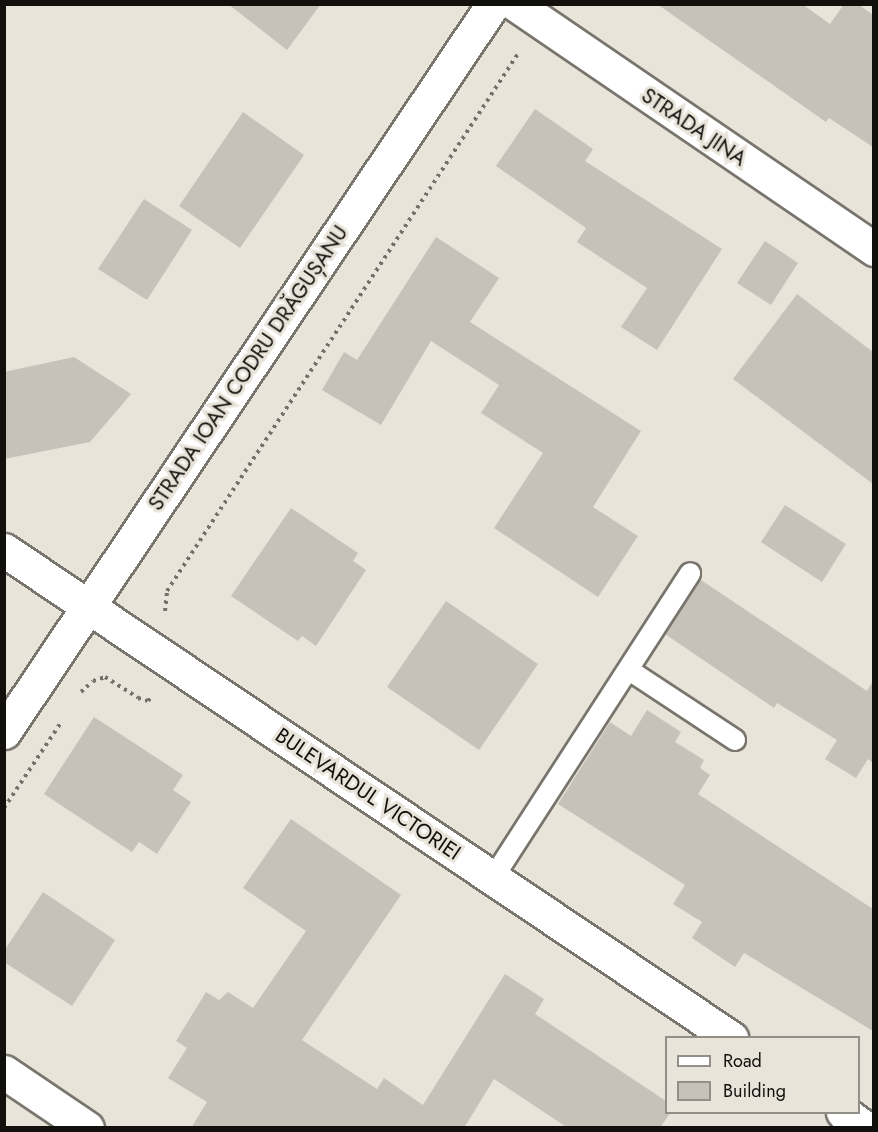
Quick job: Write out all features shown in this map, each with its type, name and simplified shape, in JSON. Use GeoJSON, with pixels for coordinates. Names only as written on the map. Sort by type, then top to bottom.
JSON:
{"type":"FeatureCollection","features":[{"type":"Feature","properties":{"kind":"street","name":"STRADA IOAN CODRU DRĂGUȘANU"},"geometry":{"type":"LineString","coordinates":[[4,732],[493,4]]}},
{"type":"Feature","properties":{"kind":"street","name":"STRADA JINA"},"geometry":{"type":"LineString","coordinates":[[527,13],[873,249]]}},
{"type":"Feature","properties":{"kind":"street","name":"BULEVARDUL VICTORIEI"},"geometry":{"type":"LineString","coordinates":[[4,550],[728,1036]]}},
{"type":"Feature","properties":{"kind":"street"},"geometry":{"type":"LineString","coordinates":[[4,1072],[87,1128]]}},
{"type":"Feature","properties":{"kind":"street"},"geometry":{"type":"LineString","coordinates":[[844,1114],[865,1128]]}},
{"type":"Feature","properties":{"kind":"lane"},"geometry":{"type":"LineString","coordinates":[[493,878],[690,573]]}},
{"type":"Feature","properties":{"kind":"lane"},"geometry":{"type":"LineString","coordinates":[[629,670],[735,740]]}},
{"type":"Feature","properties":{"kind":"path"},"geometry":{"type":"LineString","coordinates":[[169,617],[164,609],[167,591],[527,13]]}},
{"type":"Feature","properties":{"kind":"path"},"geometry":{"type":"LineString","coordinates":[[75,701],[93,681],[105,677],[138,698],[148,701],[176,664]]}},
{"type":"Feature","properties":{"kind":"path"},"geometry":{"type":"LineString","coordinates":[[4,808],[62,720]]}},
{"type":"Feature","properties":{"kind":"building"},"geometry":{"type":"Polygon","coordinates":[[[228,4],[321,4],[287,50],[228,4]]]}},
{"type":"Feature","properties":{"kind":"building"},"geometry":{"type":"Polygon","coordinates":[[[657,4],[802,4],[830,24],[844,4],[858,4],[873,15],[873,147],[829,118],[826,122],[657,4]]]}},
{"type":"Feature","properties":{"kind":"building"},"geometry":{"type":"Polygon","coordinates":[[[535,109],[593,149],[585,161],[722,249],[657,350],[621,327],[647,288],[577,242],[586,228],[496,166],[535,109]]]}},
{"type":"Feature","properties":{"kind":"building"},"geometry":{"type":"Polygon","coordinates":[[[243,112],[304,155],[240,248],[179,206],[243,112]]]}},
{"type":"Feature","properties":{"kind":"building"},"geometry":{"type":"Polygon","coordinates":[[[144,199],[192,230],[147,300],[98,269],[144,199]]]}},
{"type":"Feature","properties":{"kind":"building"},"geometry":{"type":"Polygon","coordinates":[[[436,237],[499,278],[470,322],[641,431],[593,507],[638,536],[598,597],[494,528],[543,453],[481,413],[499,385],[431,341],[381,425],[322,390],[344,352],[357,360],[436,237]]]}},
{"type":"Feature","properties":{"kind":"building"},"geometry":{"type":"Polygon","coordinates":[[[765,241],[798,263],[771,305],[737,283],[765,241]]]}},
{"type":"Feature","properties":{"kind":"building"},"geometry":{"type":"Polygon","coordinates":[[[797,294],[873,352],[873,484],[733,379],[797,294]]]}},
{"type":"Feature","properties":{"kind":"building"},"geometry":{"type":"Polygon","coordinates":[[[74,357],[131,394],[90,442],[4,459],[4,372],[74,357]]]}},
{"type":"Feature","properties":{"kind":"building"},"geometry":{"type":"Polygon","coordinates":[[[785,505],[846,544],[822,582],[761,542],[785,505]]]}},
{"type":"Feature","properties":{"kind":"building"},"geometry":{"type":"Polygon","coordinates":[[[291,508],[358,553],[353,561],[366,570],[316,646],[302,636],[298,641],[231,596],[291,508]]]}},
{"type":"Feature","properties":{"kind":"building"},"geometry":{"type":"Polygon","coordinates":[[[701,580],[867,691],[873,681],[873,763],[868,759],[856,778],[825,759],[837,740],[777,703],[774,708],[665,634],[701,580]]]}},
{"type":"Feature","properties":{"kind":"building"},"geometry":{"type":"Polygon","coordinates":[[[446,601],[538,664],[479,750],[387,687],[446,601]]]}},
{"type":"Feature","properties":{"kind":"building"},"geometry":{"type":"Polygon","coordinates":[[[647,710],[681,732],[675,742],[704,760],[700,768],[710,775],[698,794],[873,909],[873,1031],[744,953],[735,967],[692,938],[702,922],[673,904],[685,885],[558,804],[610,722],[631,736],[647,710]]]}},
{"type":"Feature","properties":{"kind":"building"},"geometry":{"type":"Polygon","coordinates":[[[94,717],[183,775],[173,790],[191,802],[157,854],[139,842],[132,852],[44,794],[94,717]]]}},
{"type":"Feature","properties":{"kind":"building"},"geometry":{"type":"Polygon","coordinates":[[[291,819],[401,895],[302,1040],[377,1089],[384,1078],[423,1105],[505,974],[544,999],[535,1014],[665,1100],[665,1114],[669,1114],[660,1128],[568,1128],[494,1079],[464,1128],[191,1128],[207,1102],[168,1078],[187,1048],[176,1041],[206,992],[219,1000],[228,992],[253,1008],[306,931],[243,888],[291,819]]]}},
{"type":"Feature","properties":{"kind":"building"},"geometry":{"type":"Polygon","coordinates":[[[43,892],[115,940],[72,1006],[4,962],[4,951],[43,892]]]}}]}
